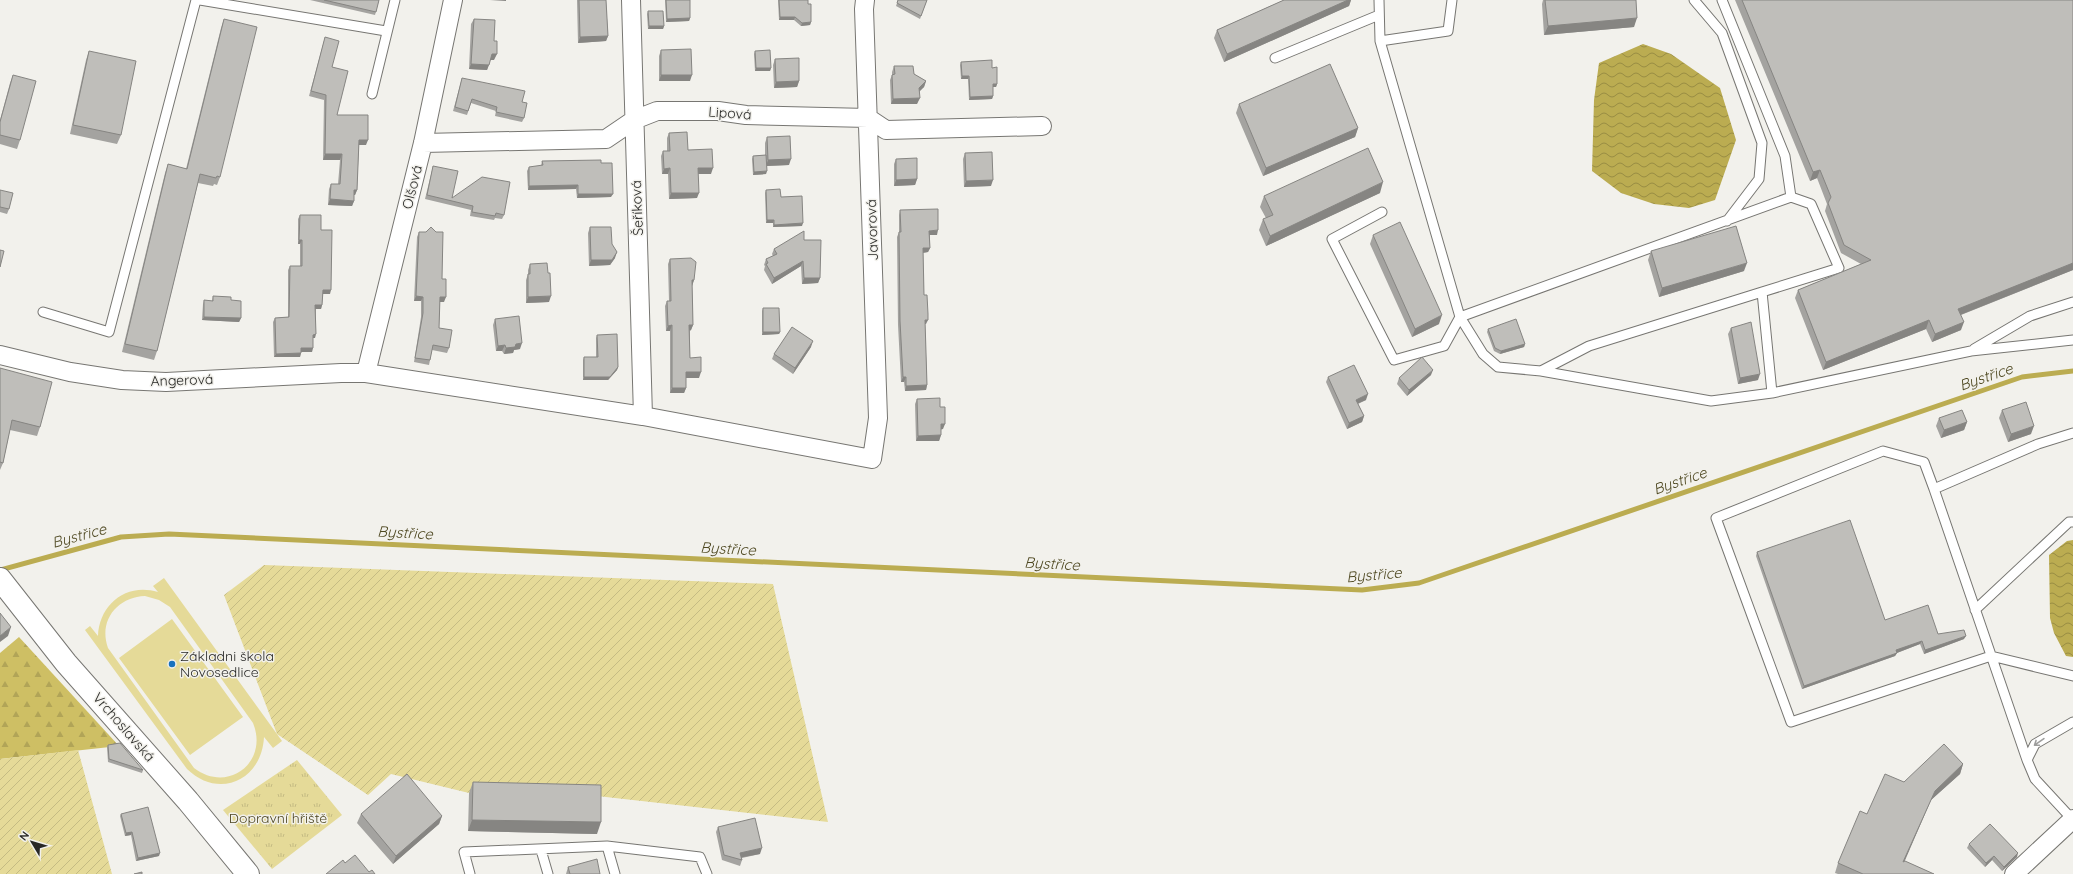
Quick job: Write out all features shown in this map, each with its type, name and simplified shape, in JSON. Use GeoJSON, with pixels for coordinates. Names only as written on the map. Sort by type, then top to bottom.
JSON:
{"type":"FeatureCollection","features":[{"type":"Feature","properties":{"kind":"street","name":"Olšová"},"geometry":{"type":"LineString","coordinates":[[366,373],[423,143],[453,0]]}},
{"type":"Feature","properties":{"kind":"street","name":"Šeříková"},"geometry":{"type":"LineString","coordinates":[[631,0],[643,416]]}},
{"type":"Feature","properties":{"kind":"street","name":"Javorová"},"geometry":{"type":"LineString","coordinates":[[865,0],[878,418],[872,459]]}},
{"type":"Feature","properties":{"kind":"street","name":"Lipová"},"geometry":{"type":"LineString","coordinates":[[423,143],[606,139],[634,120],[657,112],[718,111],[746,115],[868,118]]}},
{"type":"Feature","properties":{"kind":"street"},"geometry":{"type":"LineString","coordinates":[[868,118],[886,130],[1042,126]]}},
{"type":"Feature","properties":{"kind":"street","name":"Angerová"},"geometry":{"type":"LineString","coordinates":[[0,355],[70,372],[122,380],[166,382],[366,373],[643,416],[872,459]]}},
{"type":"Feature","properties":{"kind":"street","name":"Vrchoslavská"},"geometry":{"type":"LineString","coordinates":[[3,583],[66,663],[188,801],[248,874]]}},
{"type":"Feature","properties":{"kind":"street"},"geometry":{"type":"LineString","coordinates":[[2014,874],[2073,819]]}},
{"type":"Feature","properties":{"kind":"lane"},"geometry":{"type":"LineString","coordinates":[[43,312],[109,332],[196,0]]}},
{"type":"Feature","properties":{"kind":"lane"},"geometry":{"type":"LineString","coordinates":[[200,0],[386,31]]}},
{"type":"Feature","properties":{"kind":"lane"},"geometry":{"type":"LineString","coordinates":[[372,94],[386,31],[395,0]]}},
{"type":"Feature","properties":{"kind":"lane"},"geometry":{"type":"LineString","coordinates":[[1379,0],[1380,41],[1460,317],[1483,354],[1498,367],[1541,371],[1711,402],[1772,393],[1971,351],[2073,340]]}},
{"type":"Feature","properties":{"kind":"lane"},"geometry":{"type":"LineString","coordinates":[[1380,41],[1448,31],[1452,0]]}},
{"type":"Feature","properties":{"kind":"lane"},"geometry":{"type":"LineString","coordinates":[[1694,0],[1722,33],[1762,143],[1759,179],[1727,221]]}},
{"type":"Feature","properties":{"kind":"lane"},"geometry":{"type":"LineString","coordinates":[[1722,0],[1785,156],[1791,197]]}},
{"type":"Feature","properties":{"kind":"lane"},"geometry":{"type":"LineString","coordinates":[[1275,58],[1379,16]]}},
{"type":"Feature","properties":{"kind":"lane"},"geometry":{"type":"LineString","coordinates":[[1382,212],[1332,239],[1394,360],[1444,346],[1460,317],[1791,197],[1811,204],[1839,268],[1589,346],[1541,371]]}},
{"type":"Feature","properties":{"kind":"lane"},"geometry":{"type":"LineString","coordinates":[[1762,292],[1772,393]]}},
{"type":"Feature","properties":{"kind":"lane"},"geometry":{"type":"LineString","coordinates":[[1971,351],[2030,316],[2073,302]]}},
{"type":"Feature","properties":{"kind":"lane"},"geometry":{"type":"LineString","coordinates":[[1934,489],[2038,444],[2073,434]]}},
{"type":"Feature","properties":{"kind":"lane"},"geometry":{"type":"LineString","coordinates":[[2073,676],[1991,656],[1791,722],[1716,518],[1883,451],[1924,462],[1934,489],[1975,610],[1991,656],[2027,760],[2035,779],[2073,819]]}},
{"type":"Feature","properties":{"kind":"lane"},"geometry":{"type":"LineString","coordinates":[[1975,610],[2069,522],[2073,522]]}},
{"type":"Feature","properties":{"kind":"lane"},"geometry":{"type":"LineString","coordinates":[[2027,760],[2035,744],[2073,722]]}},
{"type":"Feature","properties":{"kind":"lane"},"geometry":{"type":"LineString","coordinates":[[607,846],[615,874]]}},
{"type":"Feature","properties":{"kind":"lane"},"geometry":{"type":"LineString","coordinates":[[470,874],[464,852],[541,850],[607,846],[700,857],[707,874]]}},
{"type":"Feature","properties":{"kind":"lane"},"geometry":{"type":"LineString","coordinates":[[541,850],[548,874]]}},
{"type":"Feature","properties":{"kind":"green space"},"geometry":{"type":"Polygon","coordinates":[[[264,565],[773,584],[828,822],[597,796],[469,793],[391,774],[368,795],[277,734],[224,595],[264,565]]]}},
{"type":"Feature","properties":{"kind":"green space"},"geometry":{"type":"Polygon","coordinates":[[[164,578],[282,741],[273,748],[264,737],[261,752],[256,764],[247,774],[237,781],[225,784],[212,783],[199,778],[187,769],[85,630],[90,626],[98,636],[103,615],[116,599],[125,593],[135,590],[158,592],[153,586],[164,578]],[[145,596],[135,597],[119,606],[108,620],[106,638],[108,648],[194,768],[207,775],[220,777],[232,775],[242,770],[250,761],[255,750],[256,737],[253,723],[170,607],[159,600],[145,596]]]}},
{"type":"Feature","properties":{"kind":"green space"},"geometry":{"type":"Polygon","coordinates":[[[172,619],[243,717],[190,755],[119,658],[172,619]]]}},
{"type":"Feature","properties":{"kind":"green space"},"geometry":{"type":"Polygon","coordinates":[[[19,637],[119,746],[0,759],[0,653],[19,637]]]}},
{"type":"Feature","properties":{"kind":"green space"},"geometry":{"type":"Polygon","coordinates":[[[78,750],[112,874],[0,874],[0,759],[78,750]]]}},
{"type":"Feature","properties":{"kind":"green space","name":"Dopravní hřiště"},"geometry":{"type":"Polygon","coordinates":[[[297,760],[342,815],[272,869],[223,810],[297,760]]]}},
{"type":"Feature","properties":{"kind":"water"},"geometry":{"type":"Polygon","coordinates":[[[1643,44],[1671,54],[1720,88],[1736,140],[1715,200],[1689,208],[1654,204],[1621,193],[1592,171],[1594,100],[1599,63],[1643,44]]]}},
{"type":"Feature","properties":{"kind":"water"},"geometry":{"type":"Polygon","coordinates":[[[2073,540],[2073,657],[2066,656],[2054,633],[2050,618],[2049,555],[2067,541],[2073,540]]]}},
{"type":"Feature","properties":{"kind":"building"},"geometry":{"type":"Polygon","coordinates":[[[324,0],[379,0],[376,12],[324,0]]]}},
{"type":"Feature","properties":{"kind":"building"},"geometry":{"type":"Polygon","coordinates":[[[579,0],[606,0],[608,36],[580,37],[579,0]]]}},
{"type":"Feature","properties":{"kind":"building"},"geometry":{"type":"Polygon","coordinates":[[[666,0],[690,0],[690,18],[667,19],[666,0]]]}},
{"type":"Feature","properties":{"kind":"building"},"geometry":{"type":"Polygon","coordinates":[[[779,0],[808,0],[808,4],[811,4],[811,22],[802,23],[795,17],[780,17],[779,0]]]}},
{"type":"Feature","properties":{"kind":"building"},"geometry":{"type":"Polygon","coordinates":[[[898,0],[927,0],[921,16],[897,3],[898,0]]]}},
{"type":"Feature","properties":{"kind":"building"},"geometry":{"type":"Polygon","coordinates":[[[1284,0],[1348,0],[1227,54],[1217,30],[1284,0]]]}},
{"type":"Feature","properties":{"kind":"building"},"geometry":{"type":"Polygon","coordinates":[[[1545,0],[1636,0],[1637,18],[1548,26],[1545,0]]]}},
{"type":"Feature","properties":{"kind":"building"},"geometry":{"type":"Polygon","coordinates":[[[1742,0],[2073,0],[2073,263],[1958,309],[1964,322],[1935,334],[1929,320],[1826,362],[1798,290],[1871,260],[1844,245],[1828,203],[1831,197],[1820,170],[1813,172],[1742,0]]]}},
{"type":"Feature","properties":{"kind":"building"},"geometry":{"type":"Polygon","coordinates":[[[648,11],[663,11],[664,26],[649,26],[648,11]]]}},
{"type":"Feature","properties":{"kind":"building"},"geometry":{"type":"Polygon","coordinates":[[[224,19],[257,27],[220,177],[217,176],[216,178],[200,174],[157,351],[125,344],[168,164],[187,169],[224,19]]]}},
{"type":"Feature","properties":{"kind":"building"},"geometry":{"type":"Polygon","coordinates":[[[474,19],[495,20],[494,41],[497,41],[497,54],[492,54],[489,65],[471,64],[474,19]]]}},
{"type":"Feature","properties":{"kind":"building"},"geometry":{"type":"Polygon","coordinates":[[[325,37],[339,41],[332,67],[348,71],[337,115],[368,115],[368,140],[359,140],[357,190],[354,190],[354,201],[330,199],[331,184],[340,184],[342,154],[325,154],[326,95],[311,91],[325,37]]]}},
{"type":"Feature","properties":{"kind":"building"},"geometry":{"type":"Polygon","coordinates":[[[691,49],[692,75],[661,75],[661,50],[691,49]]]}},
{"type":"Feature","properties":{"kind":"building"},"geometry":{"type":"Polygon","coordinates":[[[770,50],[771,68],[756,68],[755,51],[770,50]]]}},
{"type":"Feature","properties":{"kind":"building"},"geometry":{"type":"Polygon","coordinates":[[[89,51],[136,61],[121,135],[73,125],[89,51]]]}},
{"type":"Feature","properties":{"kind":"building"},"geometry":{"type":"Polygon","coordinates":[[[799,58],[799,81],[776,82],[775,59],[799,58]]]}},
{"type":"Feature","properties":{"kind":"building"},"geometry":{"type":"Polygon","coordinates":[[[992,60],[992,68],[997,67],[997,84],[993,84],[993,96],[970,97],[969,76],[962,76],[961,62],[992,60]]]}},
{"type":"Feature","properties":{"kind":"building"},"geometry":{"type":"Polygon","coordinates":[[[1330,64],[1358,128],[1266,168],[1239,104],[1330,64]]]}},
{"type":"Feature","properties":{"kind":"building"},"geometry":{"type":"Polygon","coordinates":[[[894,66],[913,66],[914,74],[926,81],[919,88],[920,98],[893,99],[892,75],[895,74],[894,66]]]}},
{"type":"Feature","properties":{"kind":"building"},"geometry":{"type":"Polygon","coordinates":[[[13,75],[36,81],[20,140],[0,135],[0,122],[13,75]]]}},
{"type":"Feature","properties":{"kind":"building"},"geometry":{"type":"Polygon","coordinates":[[[462,78],[525,91],[522,102],[527,103],[524,118],[496,112],[497,107],[472,99],[468,111],[455,107],[462,78]]]}},
{"type":"Feature","properties":{"kind":"building"},"geometry":{"type":"Polygon","coordinates":[[[687,132],[688,150],[712,149],[713,168],[698,168],[699,193],[671,193],[670,168],[664,169],[663,151],[670,151],[669,133],[687,132]]]}},
{"type":"Feature","properties":{"kind":"building"},"geometry":{"type":"Polygon","coordinates":[[[790,136],[791,159],[768,160],[767,137],[790,136]]]}},
{"type":"Feature","properties":{"kind":"building"},"geometry":{"type":"Polygon","coordinates":[[[1368,148],[1383,182],[1270,236],[1263,219],[1273,215],[1264,196],[1368,148]]]}},
{"type":"Feature","properties":{"kind":"building"},"geometry":{"type":"Polygon","coordinates":[[[992,152],[993,180],[966,181],[965,153],[992,152]]]}},
{"type":"Feature","properties":{"kind":"building"},"geometry":{"type":"Polygon","coordinates":[[[766,155],[767,171],[754,172],[753,156],[766,155]]]}},
{"type":"Feature","properties":{"kind":"building"},"geometry":{"type":"Polygon","coordinates":[[[917,158],[917,179],[896,180],[896,159],[917,158]]]}},
{"type":"Feature","properties":{"kind":"building"},"geometry":{"type":"Polygon","coordinates":[[[601,160],[601,163],[612,163],[613,194],[578,194],[578,185],[529,186],[529,167],[543,165],[542,161],[601,160]]]}},
{"type":"Feature","properties":{"kind":"building"},"geometry":{"type":"Polygon","coordinates":[[[433,166],[458,171],[452,198],[482,177],[510,182],[504,215],[496,213],[495,216],[472,212],[473,206],[427,195],[433,166]]]}},
{"type":"Feature","properties":{"kind":"building"},"geometry":{"type":"Polygon","coordinates":[[[780,189],[781,197],[802,196],[803,223],[774,225],[774,220],[767,220],[766,190],[780,189]]]}},
{"type":"Feature","properties":{"kind":"building"},"geometry":{"type":"Polygon","coordinates":[[[0,190],[13,193],[9,209],[0,207],[0,190]]]}},
{"type":"Feature","properties":{"kind":"building"},"geometry":{"type":"Polygon","coordinates":[[[938,209],[938,230],[929,231],[930,248],[923,248],[924,295],[927,295],[928,314],[928,320],[925,320],[927,385],[906,386],[906,377],[903,377],[900,321],[900,210],[938,209]]]}},
{"type":"Feature","properties":{"kind":"building"},"geometry":{"type":"Polygon","coordinates":[[[300,215],[321,215],[321,230],[332,230],[331,290],[323,290],[322,305],[315,305],[316,334],[313,335],[313,348],[301,348],[301,353],[276,354],[275,318],[289,317],[290,266],[302,266],[302,240],[299,240],[300,215]]]}},
{"type":"Feature","properties":{"kind":"building"},"geometry":{"type":"Polygon","coordinates":[[[1400,222],[1442,315],[1415,329],[1373,235],[1400,222]]]}},
{"type":"Feature","properties":{"kind":"building"},"geometry":{"type":"Polygon","coordinates":[[[1736,226],[1747,263],[1662,288],[1651,251],[1736,226]]]}},
{"type":"Feature","properties":{"kind":"building"},"geometry":{"type":"Polygon","coordinates":[[[431,227],[436,232],[443,232],[442,279],[446,279],[446,297],[440,297],[439,328],[452,330],[449,348],[433,345],[430,360],[415,358],[423,313],[423,297],[416,296],[419,232],[426,232],[431,227]]]}},
{"type":"Feature","properties":{"kind":"building"},"geometry":{"type":"Polygon","coordinates":[[[590,227],[611,227],[612,244],[617,252],[612,260],[591,260],[590,227]]]}},
{"type":"Feature","properties":{"kind":"building"},"geometry":{"type":"Polygon","coordinates":[[[804,231],[804,240],[821,240],[820,278],[804,278],[803,261],[774,278],[766,264],[768,263],[766,259],[777,254],[774,249],[804,231]]]}},
{"type":"Feature","properties":{"kind":"building"},"geometry":{"type":"Polygon","coordinates":[[[0,250],[4,251],[0,267],[0,250]]]}},
{"type":"Feature","properties":{"kind":"building"},"geometry":{"type":"Polygon","coordinates":[[[691,258],[696,262],[694,280],[692,280],[693,325],[689,325],[690,358],[701,357],[701,372],[686,372],[686,388],[672,388],[672,325],[668,326],[667,301],[671,301],[670,259],[691,258]]]}},
{"type":"Feature","properties":{"kind":"building"},"geometry":{"type":"Polygon","coordinates":[[[547,263],[548,273],[550,273],[551,296],[528,297],[528,274],[530,274],[530,264],[547,263]]]}},
{"type":"Feature","properties":{"kind":"building"},"geometry":{"type":"Polygon","coordinates":[[[213,296],[231,297],[231,300],[241,301],[241,318],[204,317],[204,300],[213,301],[213,296]]]}},
{"type":"Feature","properties":{"kind":"building"},"geometry":{"type":"Polygon","coordinates":[[[763,308],[779,308],[780,332],[763,332],[763,308]]]}},
{"type":"Feature","properties":{"kind":"building"},"geometry":{"type":"Polygon","coordinates":[[[519,316],[522,343],[516,344],[515,347],[506,348],[505,345],[498,346],[495,319],[519,316]]]}},
{"type":"Feature","properties":{"kind":"building"},"geometry":{"type":"Polygon","coordinates":[[[1516,319],[1525,344],[1501,351],[1495,348],[1488,329],[1516,319]]]}},
{"type":"Feature","properties":{"kind":"building"},"geometry":{"type":"Polygon","coordinates":[[[1751,322],[1760,374],[1740,378],[1731,328],[1751,322]]]}},
{"type":"Feature","properties":{"kind":"building"},"geometry":{"type":"Polygon","coordinates":[[[792,327],[813,341],[795,368],[774,354],[792,327]]]}},
{"type":"Feature","properties":{"kind":"building"},"geometry":{"type":"Polygon","coordinates":[[[617,334],[618,367],[610,377],[584,377],[584,357],[598,357],[597,335],[617,334]]]}},
{"type":"Feature","properties":{"kind":"building"},"geometry":{"type":"Polygon","coordinates":[[[1422,357],[1433,370],[1409,390],[1399,378],[1422,357]]]}},
{"type":"Feature","properties":{"kind":"building"},"geometry":{"type":"Polygon","coordinates":[[[1354,365],[1368,394],[1356,400],[1364,416],[1349,423],[1328,377],[1354,365]]]}},
{"type":"Feature","properties":{"kind":"building"},"geometry":{"type":"Polygon","coordinates":[[[0,368],[52,382],[40,427],[12,420],[3,463],[0,462],[0,368]]]}},
{"type":"Feature","properties":{"kind":"building"},"geometry":{"type":"Polygon","coordinates":[[[940,398],[940,407],[945,407],[945,424],[941,424],[941,435],[918,436],[917,399],[940,398]]]}},
{"type":"Feature","properties":{"kind":"building"},"geometry":{"type":"Polygon","coordinates":[[[2026,402],[2034,426],[2011,434],[2002,410],[2026,402]]]}},
{"type":"Feature","properties":{"kind":"building"},"geometry":{"type":"Polygon","coordinates":[[[1962,410],[1967,422],[1944,430],[1939,418],[1962,410]]]}},
{"type":"Feature","properties":{"kind":"building"},"geometry":{"type":"Polygon","coordinates":[[[1850,520],[1885,620],[1928,605],[1938,634],[1964,630],[1966,636],[1925,650],[1922,641],[1896,650],[1897,653],[1804,686],[1757,552],[1850,520]]]}},
{"type":"Feature","properties":{"kind":"building"},"geometry":{"type":"Polygon","coordinates":[[[0,613],[11,627],[0,636],[0,613]]]}},
{"type":"Feature","properties":{"kind":"building"},"geometry":{"type":"Polygon","coordinates":[[[120,743],[143,770],[109,759],[108,745],[120,743]]]}},
{"type":"Feature","properties":{"kind":"building"},"geometry":{"type":"Polygon","coordinates":[[[1944,744],[1963,764],[1935,791],[1903,862],[1905,861],[1934,874],[1863,874],[1838,863],[1860,811],[1867,814],[1885,774],[1904,782],[1944,744]]]}},
{"type":"Feature","properties":{"kind":"building"},"geometry":{"type":"Polygon","coordinates":[[[407,774],[442,816],[396,856],[361,814],[407,774]]]}},
{"type":"Feature","properties":{"kind":"building"},"geometry":{"type":"Polygon","coordinates":[[[473,782],[601,785],[601,822],[472,820],[473,782]]]}},
{"type":"Feature","properties":{"kind":"building"},"geometry":{"type":"Polygon","coordinates":[[[148,807],[160,853],[138,858],[132,832],[126,833],[121,814],[148,807]]]}},
{"type":"Feature","properties":{"kind":"building"},"geometry":{"type":"Polygon","coordinates":[[[755,818],[762,848],[740,853],[742,860],[724,855],[718,827],[755,818]]]}},
{"type":"Feature","properties":{"kind":"building"},"geometry":{"type":"Polygon","coordinates":[[[1990,824],[2018,853],[2004,867],[1994,856],[1986,863],[1969,844],[1990,824]]]}},
{"type":"Feature","properties":{"kind":"building"},"geometry":{"type":"Polygon","coordinates":[[[355,855],[369,872],[372,870],[375,874],[326,874],[343,860],[345,863],[355,855]]]}},
{"type":"Feature","properties":{"kind":"building"},"geometry":{"type":"Polygon","coordinates":[[[597,859],[600,874],[570,874],[568,867],[597,859]]]}},
{"type":"Feature","properties":{"kind":"waterway","name":"Bystřice"},"geometry":{"type":"LineString","coordinates":[[0,570],[121,537],[169,534],[1362,590],[1419,583],[2022,377],[2073,371]]}},
{"type":"Feature","properties":{"kind":"place","name":"Základni škola Novosedlice"},"geometry":{"type":"Point","coordinates":[172,664]}}]}
